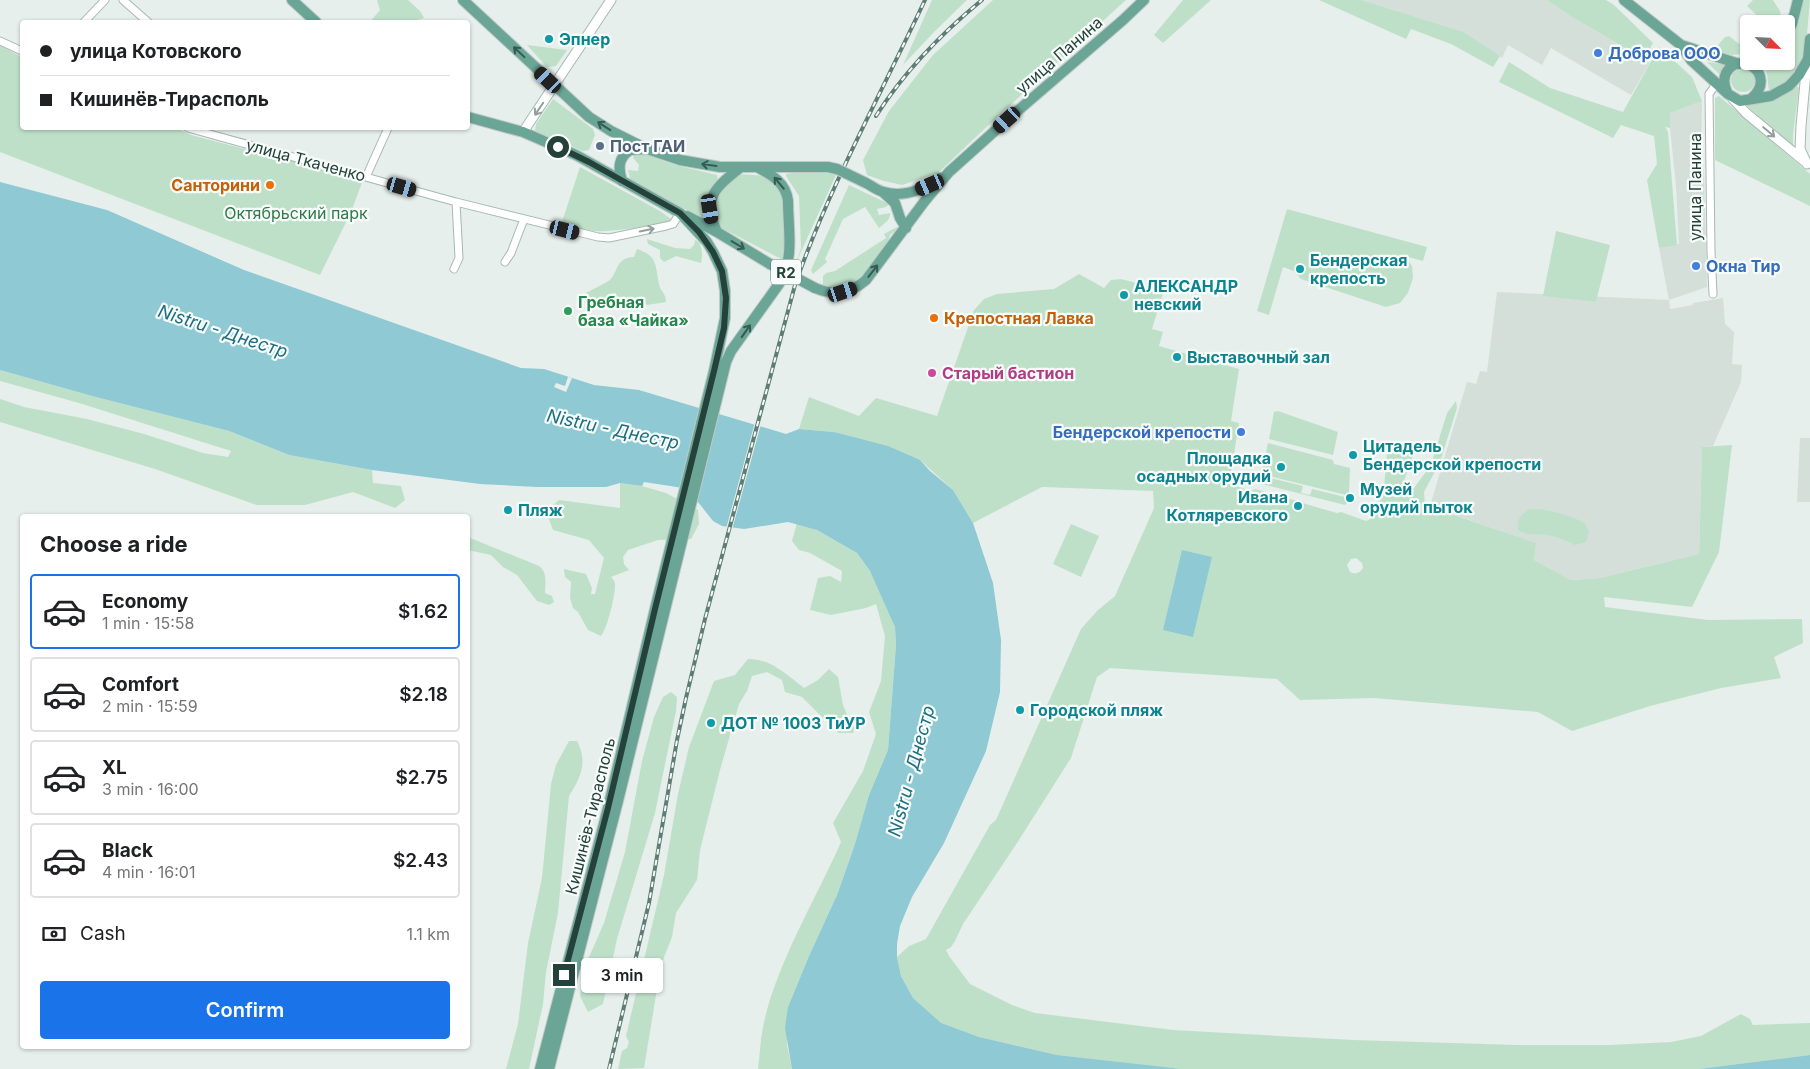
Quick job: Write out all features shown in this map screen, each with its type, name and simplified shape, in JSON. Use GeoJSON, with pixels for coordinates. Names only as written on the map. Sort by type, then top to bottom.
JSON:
{"type":"FeatureCollection","features":[{"type":"Feature","properties":{"kind":"main road"},"geometry":{"type":"LineString","coordinates":[[292,0],[314,20]]}},
{"type":"Feature","properties":{"kind":"main road"},"geometry":{"type":"LineString","coordinates":[[464,0],[554,86],[600,124],[647,149]]}},
{"type":"Feature","properties":{"kind":"main road","name":"улица Панина"},"geometry":{"type":"LineString","coordinates":[[949,172],[1144,0]]}},
{"type":"Feature","properties":{"kind":"main road"},"geometry":{"type":"LineString","coordinates":[[1624,0],[1681,45],[1691,60],[1731,96],[1740,101],[1771,96],[1789,86],[1799,75],[1808,59],[1810,39]]}},
{"type":"Feature","properties":{"kind":"main road"},"geometry":{"type":"LineString","coordinates":[[1794,15],[1798,0]]}},
{"type":"Feature","properties":{"kind":"main road"},"geometry":{"type":"LineString","coordinates":[[1681,45],[1740,62]]}},
{"type":"Feature","properties":{"kind":"main road"},"geometry":{"type":"LineString","coordinates":[[1731,96],[1724,82],[1725,76],[1733,66],[1740,64]]}},
{"type":"Feature","properties":{"kind":"main road"},"geometry":{"type":"LineString","coordinates":[[1752,98],[1758,93],[1761,86],[1761,78],[1757,70]]}},
{"type":"Feature","properties":{"kind":"main road"},"geometry":{"type":"LineString","coordinates":[[470,118],[523,132],[576,155],[622,181]]}},
{"type":"Feature","properties":{"kind":"main road"},"geometry":{"type":"LineString","coordinates":[[622,181],[619,165],[626,153],[636,148],[647,149]]}},
{"type":"Feature","properties":{"kind":"main road","name":"R2"},"geometry":{"type":"LineString","coordinates":[[647,149],[697,164],[720,167],[828,167],[837,169],[883,192],[898,194],[913,192],[930,185],[949,172]]}},
{"type":"Feature","properties":{"kind":"main road"},"geometry":{"type":"LineString","coordinates":[[717,232],[710,209],[712,199],[721,183],[741,167]]}},
{"type":"Feature","properties":{"kind":"main road","name":"R2"},"geometry":{"type":"LineString","coordinates":[[719,372],[731,351],[779,284],[789,264],[788,202],[786,192],[778,180],[757,167]]}},
{"type":"Feature","properties":{"kind":"main road","name":"R2"},"geometry":{"type":"LineString","coordinates":[[622,181],[717,232],[770,264],[829,294],[857,288],[866,280],[924,202],[949,172]]}},
{"type":"Feature","properties":{"kind":"main road"},"geometry":{"type":"LineString","coordinates":[[883,192],[895,203],[906,228]]}},
{"type":"Feature","properties":{"kind":"main road","name":"R2"},"geometry":{"type":"LineString","coordinates":[[670,570],[719,372],[726,291],[722,271],[707,242],[680,213]]}},
{"type":"Feature","properties":{"kind":"main road","name":"Кишинёв-Тирасполь"},"geometry":{"type":"LineString","coordinates":[[540,1069],[670,570]]}},
{"type":"Feature","properties":{"kind":"main road","name":"Кишинёв-Тирасполь"},"geometry":{"type":"LineString","coordinates":[[549,1069],[618,801],[670,570]]}},
{"type":"Feature","properties":{"kind":"street"},"geometry":{"type":"LineString","coordinates":[[86,20],[105,0]]}},
{"type":"Feature","properties":{"kind":"street"},"geometry":{"type":"LineString","coordinates":[[123,0],[146,20]]}},
{"type":"Feature","properties":{"kind":"street"},"geometry":{"type":"LineString","coordinates":[[523,132],[611,0]]}},
{"type":"Feature","properties":{"kind":"street"},"geometry":{"type":"LineString","coordinates":[[0,41],[20,50]]}},
{"type":"Feature","properties":{"kind":"street"},"geometry":{"type":"LineString","coordinates":[[1808,59],[1800,149],[1809,165]]}},
{"type":"Feature","properties":{"kind":"street","name":"улица Панина"},"geometry":{"type":"LineString","coordinates":[[1712,294],[1709,94],[1717,83]]}},
{"type":"Feature","properties":{"kind":"street"},"geometry":{"type":"LineString","coordinates":[[1731,96],[1746,113],[1809,165]]}},
{"type":"Feature","properties":{"kind":"street","name":"улица Ткаченко"},"geometry":{"type":"LineString","coordinates":[[195,130],[456,202],[586,235],[609,238],[673,224],[680,213]]}},
{"type":"Feature","properties":{"kind":"street"},"geometry":{"type":"LineString","coordinates":[[366,177],[387,130]]}},
{"type":"Feature","properties":{"kind":"street"},"geometry":{"type":"LineString","coordinates":[[454,269],[459,258],[456,202]]}},
{"type":"Feature","properties":{"kind":"street"},"geometry":{"type":"LineString","coordinates":[[505,262],[511,253],[524,219]]}},
{"type":"Feature","properties":{"kind":"shaded area"},"geometry":{"type":"Polygon","coordinates":[[[1362,0],[1547,0],[1570,16],[1650,63],[1631,95],[1551,48],[1542,65],[1508,45],[1502,58],[1464,32],[1362,0]]]}},
{"type":"Feature","properties":{"kind":"shaded area"},"geometry":{"type":"Polygon","coordinates":[[[1702,101],[1701,154],[1704,173],[1707,287],[1669,300],[1659,248],[1679,244],[1670,113],[1702,101]]]}},
{"type":"Feature","properties":{"kind":"shaded area"},"geometry":{"type":"Polygon","coordinates":[[[1497,292],[1669,300],[1670,309],[1723,298],[1725,324],[1734,332],[1732,364],[1742,365],[1741,382],[1713,446],[1702,447],[1699,554],[1600,578],[1571,580],[1534,560],[1535,543],[1430,506],[1467,382],[1476,384],[1480,371],[1487,372],[1497,292]]]}},
{"type":"Feature","properties":{"kind":"shaded area"},"geometry":{"type":"Polygon","coordinates":[[[1800,438],[1810,438],[1810,502],[1797,502],[1800,438]]]}},
{"type":"Feature","properties":{"kind":"green space"},"geometry":{"type":"Polygon","coordinates":[[[377,0],[408,0],[420,11],[424,18],[417,20],[372,20],[380,10],[377,0]]]}},
{"type":"Feature","properties":{"kind":"green space"},"geometry":{"type":"Polygon","coordinates":[[[932,0],[967,0],[903,65],[932,0]]]}},
{"type":"Feature","properties":{"kind":"green space"},"geometry":{"type":"Polygon","coordinates":[[[993,0],[1126,0],[938,173],[902,185],[867,175],[863,160],[889,111],[933,55],[993,0]]]}},
{"type":"Feature","properties":{"kind":"green space"},"geometry":{"type":"Polygon","coordinates":[[[1183,0],[1211,0],[1163,43],[1154,35],[1183,0]]]}},
{"type":"Feature","properties":{"kind":"green space"},"geometry":{"type":"Polygon","coordinates":[[[1319,0],[1362,0],[1464,32],[1500,56],[1493,67],[1451,44],[1411,29],[1406,39],[1319,0]]]}},
{"type":"Feature","properties":{"kind":"green space"},"geometry":{"type":"Polygon","coordinates":[[[1547,0],[1606,0],[1614,5],[1653,43],[1644,59],[1570,16],[1547,0]]]}},
{"type":"Feature","properties":{"kind":"green space"},"geometry":{"type":"Polygon","coordinates":[[[1753,0],[1773,0],[1781,15],[1757,15],[1747,6],[1753,0]]]}},
{"type":"Feature","properties":{"kind":"green space"},"geometry":{"type":"Polygon","coordinates":[[[1802,0],[1810,0],[1803,63],[1792,77],[1771,91],[1769,90],[1765,70],[1795,70],[1795,28],[1798,24],[1802,0]]]}},
{"type":"Feature","properties":{"kind":"green space"},"geometry":{"type":"Polygon","coordinates":[[[1729,36],[1739,44],[1740,54],[1732,55],[1713,51],[1725,37],[1729,36]]]}},
{"type":"Feature","properties":{"kind":"green space"},"geometry":{"type":"Polygon","coordinates":[[[527,45],[567,50],[556,66],[547,67],[527,45]]]}},
{"type":"Feature","properties":{"kind":"green space","name":"Октябрьский парк"},"geometry":{"type":"Polygon","coordinates":[[[0,46],[20,56],[20,130],[180,130],[191,135],[363,180],[351,212],[320,275],[0,152],[0,46]]]}},
{"type":"Feature","properties":{"kind":"green space"},"geometry":{"type":"Polygon","coordinates":[[[1659,47],[1692,77],[1702,101],[1670,113],[1670,128],[1665,127],[1668,132],[1677,245],[1659,248],[1647,180],[1657,164],[1654,136],[1621,125],[1613,138],[1499,82],[1509,62],[1550,88],[1623,112],[1659,47]]]}},
{"type":"Feature","properties":{"kind":"green space"},"geometry":{"type":"Polygon","coordinates":[[[1707,62],[1727,65],[1721,76],[1707,62]]]}},
{"type":"Feature","properties":{"kind":"green space"},"geometry":{"type":"Polygon","coordinates":[[[1740,69],[1750,70],[1755,80],[1752,89],[1743,92],[1734,89],[1731,80],[1734,71],[1740,69]]]}},
{"type":"Feature","properties":{"kind":"green space"},"geometry":{"type":"Polygon","coordinates":[[[1796,85],[1799,88],[1793,147],[1747,106],[1749,103],[1796,85]]]}},
{"type":"Feature","properties":{"kind":"green space"},"geometry":{"type":"Polygon","coordinates":[[[1719,96],[1810,174],[1810,206],[1715,160],[1715,98],[1719,96]]]}},
{"type":"Feature","properties":{"kind":"green space"},"geometry":{"type":"Polygon","coordinates":[[[553,99],[593,129],[595,135],[589,150],[583,151],[535,131],[536,124],[553,99]]]}},
{"type":"Feature","properties":{"kind":"green space"},"geometry":{"type":"Polygon","coordinates":[[[641,153],[675,165],[717,175],[718,180],[705,206],[706,220],[631,181],[628,170],[638,171],[639,165],[633,158],[634,155],[641,153]]]}},
{"type":"Feature","properties":{"kind":"green space"},"geometry":{"type":"Polygon","coordinates":[[[580,167],[660,211],[671,219],[670,221],[637,228],[602,231],[572,229],[561,225],[580,167]]]}},
{"type":"Feature","properties":{"kind":"green space"},"geometry":{"type":"Polygon","coordinates":[[[821,169],[836,175],[795,265],[801,249],[799,196],[786,174],[821,169]]]}},
{"type":"Feature","properties":{"kind":"green space"},"geometry":{"type":"Polygon","coordinates":[[[739,174],[766,176],[782,191],[786,238],[783,260],[718,226],[716,223],[715,196],[739,174]]]}},
{"type":"Feature","properties":{"kind":"green space"},"geometry":{"type":"Polygon","coordinates":[[[849,185],[889,204],[886,207],[877,209],[879,215],[890,213],[889,218],[879,228],[865,207],[843,219],[825,259],[827,262],[813,274],[811,270],[849,185]]]}},
{"type":"Feature","properties":{"kind":"green space"},"geometry":{"type":"Polygon","coordinates":[[[1287,209],[1427,247],[1423,261],[1405,256],[1412,266],[1413,278],[1408,293],[1400,303],[1386,307],[1301,279],[1294,271],[1283,267],[1269,315],[1257,311],[1287,209]]]}},
{"type":"Feature","properties":{"kind":"green space"},"geometry":{"type":"Polygon","coordinates":[[[897,227],[898,229],[890,235],[883,251],[862,276],[846,286],[832,288],[823,285],[823,276],[826,273],[835,271],[886,238],[884,234],[897,227]]]}},
{"type":"Feature","properties":{"kind":"green space"},"geometry":{"type":"Polygon","coordinates":[[[1556,231],[1610,245],[1596,302],[1543,296],[1556,231]]]}},
{"type":"Feature","properties":{"kind":"green space"},"geometry":{"type":"Polygon","coordinates":[[[647,239],[675,248],[690,249],[694,245],[695,240],[699,242],[701,247],[701,263],[676,256],[664,262],[660,258],[660,250],[648,244],[647,239]]]}},
{"type":"Feature","properties":{"kind":"green space"},"geometry":{"type":"Polygon","coordinates":[[[637,249],[652,258],[666,302],[647,305],[639,300],[588,299],[586,293],[611,279],[620,263],[627,258],[634,257],[637,249]]]}},
{"type":"Feature","properties":{"kind":"green space"},"geometry":{"type":"Polygon","coordinates":[[[1079,274],[1104,288],[1111,280],[1121,279],[1164,290],[1152,329],[1163,332],[1159,346],[1239,369],[1231,421],[1239,423],[1230,478],[1227,480],[1227,483],[1251,491],[1255,489],[1297,501],[1295,508],[1299,510],[1302,503],[1337,513],[1341,512],[1366,521],[1369,520],[1371,516],[1369,511],[1383,498],[1387,454],[1390,449],[1408,455],[1411,439],[1416,446],[1403,484],[1414,488],[1431,465],[1447,413],[1456,401],[1457,408],[1440,462],[1424,492],[1425,505],[1536,543],[1534,560],[1571,580],[1600,578],[1699,554],[1702,447],[1732,445],[1719,552],[1692,607],[1604,597],[1605,607],[1708,620],[1802,619],[1803,643],[1774,657],[1781,678],[1721,688],[1650,706],[1572,731],[1538,712],[1374,698],[1300,700],[1277,679],[1110,668],[1097,677],[1071,758],[963,924],[955,941],[946,950],[970,984],[1012,1005],[1035,1013],[1173,1030],[1353,1040],[1517,1045],[1610,1045],[1671,1042],[1701,1036],[1741,1014],[1750,1019],[1753,1025],[1810,1023],[1810,1055],[1698,1069],[1182,1069],[1057,1055],[979,1037],[941,1024],[913,998],[901,976],[897,957],[909,946],[926,939],[990,825],[996,820],[1081,629],[1097,611],[1115,596],[1154,508],[1153,491],[1042,487],[973,523],[953,490],[920,460],[834,432],[799,429],[809,397],[859,416],[876,398],[937,416],[974,310],[984,299],[997,294],[1054,289],[1079,274]],[[1356,558],[1351,559],[1347,565],[1350,572],[1356,573],[1363,568],[1362,563],[1356,558]]]}},
{"type":"Feature","properties":{"kind":"green space"},"geometry":{"type":"Polygon","coordinates":[[[0,370],[229,431],[289,455],[372,470],[373,483],[401,486],[405,500],[395,508],[353,492],[305,505],[257,505],[155,469],[0,422],[0,399],[24,407],[87,419],[144,434],[203,453],[228,457],[231,451],[79,403],[0,381],[0,370]]]}},
{"type":"Feature","properties":{"kind":"green space"},"geometry":{"type":"Polygon","coordinates":[[[1278,411],[1338,432],[1333,455],[1269,439],[1274,412],[1278,411]]]}},
{"type":"Feature","properties":{"kind":"green space"},"geometry":{"type":"Polygon","coordinates":[[[1268,443],[1333,460],[1334,464],[1350,468],[1349,494],[1346,495],[1265,475],[1262,471],[1268,443]]]}},
{"type":"Feature","properties":{"kind":"green space"},"geometry":{"type":"Polygon","coordinates":[[[1266,477],[1303,486],[1301,493],[1310,495],[1312,489],[1345,497],[1347,503],[1345,505],[1258,483],[1263,482],[1266,477]]]}},
{"type":"Feature","properties":{"kind":"green space"},"geometry":{"type":"Polygon","coordinates":[[[620,483],[642,486],[666,493],[698,510],[699,524],[691,539],[658,540],[628,550],[623,557],[624,564],[629,570],[611,577],[615,583],[614,595],[608,619],[601,636],[588,630],[578,612],[573,608],[570,598],[571,582],[565,577],[564,569],[586,574],[592,588],[591,594],[595,594],[604,558],[589,540],[553,530],[546,511],[559,500],[620,508],[620,483]]]}},
{"type":"Feature","properties":{"kind":"green space"},"geometry":{"type":"Polygon","coordinates":[[[1530,509],[1559,513],[1585,523],[1589,532],[1586,542],[1575,545],[1553,536],[1529,534],[1518,530],[1520,518],[1530,509]]]}},
{"type":"Feature","properties":{"kind":"green space"},"geometry":{"type":"Polygon","coordinates":[[[797,523],[817,530],[857,553],[870,571],[891,615],[895,627],[896,645],[888,750],[869,795],[854,847],[837,895],[788,1007],[787,1045],[792,1069],[758,1069],[763,1027],[777,980],[797,933],[841,842],[833,823],[863,771],[876,734],[869,712],[881,681],[885,636],[876,604],[866,608],[831,615],[810,610],[818,578],[830,576],[841,582],[842,571],[810,553],[799,550],[792,541],[797,523]]]}},
{"type":"Feature","properties":{"kind":"green space"},"geometry":{"type":"Polygon","coordinates":[[[1071,524],[1099,536],[1081,577],[1053,564],[1071,524]]]}},
{"type":"Feature","properties":{"kind":"green space"},"geometry":{"type":"Polygon","coordinates":[[[470,538],[539,566],[545,575],[545,593],[552,596],[554,602],[549,605],[537,601],[517,575],[503,567],[491,555],[470,550],[470,538]]]}},
{"type":"Feature","properties":{"kind":"green space"},"geometry":{"type":"Polygon","coordinates":[[[748,659],[756,659],[771,664],[804,688],[818,680],[829,669],[838,677],[843,705],[848,717],[855,725],[853,733],[838,733],[802,697],[785,692],[782,680],[767,672],[752,676],[747,691],[739,704],[720,770],[700,850],[697,880],[676,913],[672,937],[661,965],[644,1068],[618,1069],[622,1051],[627,1048],[629,1042],[626,1036],[664,875],[678,794],[689,747],[714,681],[735,675],[748,659]]]}},
{"type":"Feature","properties":{"kind":"green space"},"geometry":{"type":"Polygon","coordinates":[[[671,692],[677,697],[676,711],[655,813],[617,939],[603,1004],[588,1012],[580,996],[586,964],[604,923],[625,852],[642,761],[654,717],[663,697],[671,692]]]}},
{"type":"Feature","properties":{"kind":"green space"},"geometry":{"type":"Polygon","coordinates":[[[569,741],[577,741],[582,756],[582,769],[569,796],[558,913],[546,972],[543,1004],[529,1069],[506,1069],[518,1024],[528,943],[542,878],[551,784],[556,765],[569,741]]]}},
{"type":"Feature","properties":{"kind":"water","name":"Nistru - Днестр"},"geometry":{"type":"Polygon","coordinates":[[[0,182],[107,210],[244,270],[521,368],[544,369],[594,385],[639,390],[786,434],[799,429],[834,432],[888,446],[920,460],[953,490],[973,523],[993,583],[1001,640],[1000,692],[986,751],[944,843],[912,897],[900,926],[897,957],[901,976],[913,998],[941,1023],[979,1037],[1057,1055],[1182,1069],[792,1069],[785,1028],[788,1007],[837,895],[854,847],[869,795],[888,750],[896,645],[895,627],[870,571],[857,553],[817,530],[788,522],[744,529],[722,526],[713,521],[698,502],[683,488],[644,482],[642,486],[620,483],[606,487],[537,487],[480,484],[372,470],[289,455],[229,431],[0,370],[0,182]]]}},
{"type":"Feature","properties":{"kind":"water"},"geometry":{"type":"Polygon","coordinates":[[[1182,550],[1212,557],[1193,637],[1163,630],[1182,550]]]}},
{"type":"Feature","properties":{"kind":"water"},"geometry":{"type":"Polygon","coordinates":[[[1810,1055],[1810,1069],[1698,1069],[1810,1055]]]}},
{"type":"Feature","properties":{"kind":"pier"},"geometry":{"type":"Polygon","coordinates":[[[568,377],[572,378],[566,392],[554,387],[556,383],[565,386],[568,377]]]}},
{"type":"Feature","properties":{"kind":"pier"},"geometry":{"type":"Polygon","coordinates":[[[755,422],[761,424],[732,530],[726,529],[755,422]]]}},
{"type":"Feature","properties":{"kind":"railway"},"geometry":{"type":"LineString","coordinates":[[609,1069],[649,903],[686,698],[705,619],[795,285],[823,212],[925,0]]}},
{"type":"Feature","properties":{"kind":"railway"},"geometry":{"type":"LineString","coordinates":[[876,116],[911,69],[952,26],[982,0]]}},
{"type":"Feature","properties":{"kind":"place","name":"Эпнер"},"geometry":{"type":"Point","coordinates":[549,39]}},
{"type":"Feature","properties":{"kind":"place","name":"Доброва ООО"},"geometry":{"type":"Point","coordinates":[1598,53]}},
{"type":"Feature","properties":{"kind":"place","name":"Пост ГАИ"},"geometry":{"type":"Point","coordinates":[600,146]}},
{"type":"Feature","properties":{"kind":"place","name":"Санторини"},"geometry":{"type":"Point","coordinates":[270,185]}},
{"type":"Feature","properties":{"kind":"place","name":"Окна Тир"},"geometry":{"type":"Point","coordinates":[1696,266]}},
{"type":"Feature","properties":{"kind":"place","name":"Бендерская крепость"},"geometry":{"type":"Point","coordinates":[1300,269]}},
{"type":"Feature","properties":{"kind":"place","name":"АЛЕКСАНДР невский"},"geometry":{"type":"Point","coordinates":[1124,295]}},
{"type":"Feature","properties":{"kind":"place","name":"Гребная база «Чайка»"},"geometry":{"type":"Point","coordinates":[568,311]}},
{"type":"Feature","properties":{"kind":"place","name":"Крепостная Лавка"},"geometry":{"type":"Point","coordinates":[934,318]}},
{"type":"Feature","properties":{"kind":"place","name":"Выставочный зал"},"geometry":{"type":"Point","coordinates":[1177,357]}},
{"type":"Feature","properties":{"kind":"place","name":"Старый бастион"},"geometry":{"type":"Point","coordinates":[932,373]}},
{"type":"Feature","properties":{"kind":"place","name":"Бендерской крепости"},"geometry":{"type":"Point","coordinates":[1241,432]}},
{"type":"Feature","properties":{"kind":"place","name":"Цитадель Бендерской крепости"},"geometry":{"type":"Point","coordinates":[1353,455]}},
{"type":"Feature","properties":{"kind":"place","name":"Площадка осадных орудий"},"geometry":{"type":"Point","coordinates":[1281,467]}},
{"type":"Feature","properties":{"kind":"place","name":"Музей орудий пыток"},"geometry":{"type":"Point","coordinates":[1350,498]}},
{"type":"Feature","properties":{"kind":"place","name":"Ивана Котляревского"},"geometry":{"type":"Point","coordinates":[1298,506]}},
{"type":"Feature","properties":{"kind":"place","name":"Пляж"},"geometry":{"type":"Point","coordinates":[508,510]}},
{"type":"Feature","properties":{"kind":"place","name":"Городской пляж"},"geometry":{"type":"Point","coordinates":[1020,710]}},
{"type":"Feature","properties":{"kind":"place","name":"ДОТ № 1003 ТиУР"},"geometry":{"type":"Point","coordinates":[711,723]}},
{"type":"Feature","properties":{"kind":"route"},"geometry":{"type":"LineString","coordinates":[[558,147],[589,162],[680,213],[699,232],[713,252],[722,271],[726,291],[724,328],[714,371],[608,808],[564,975]]}}]}
